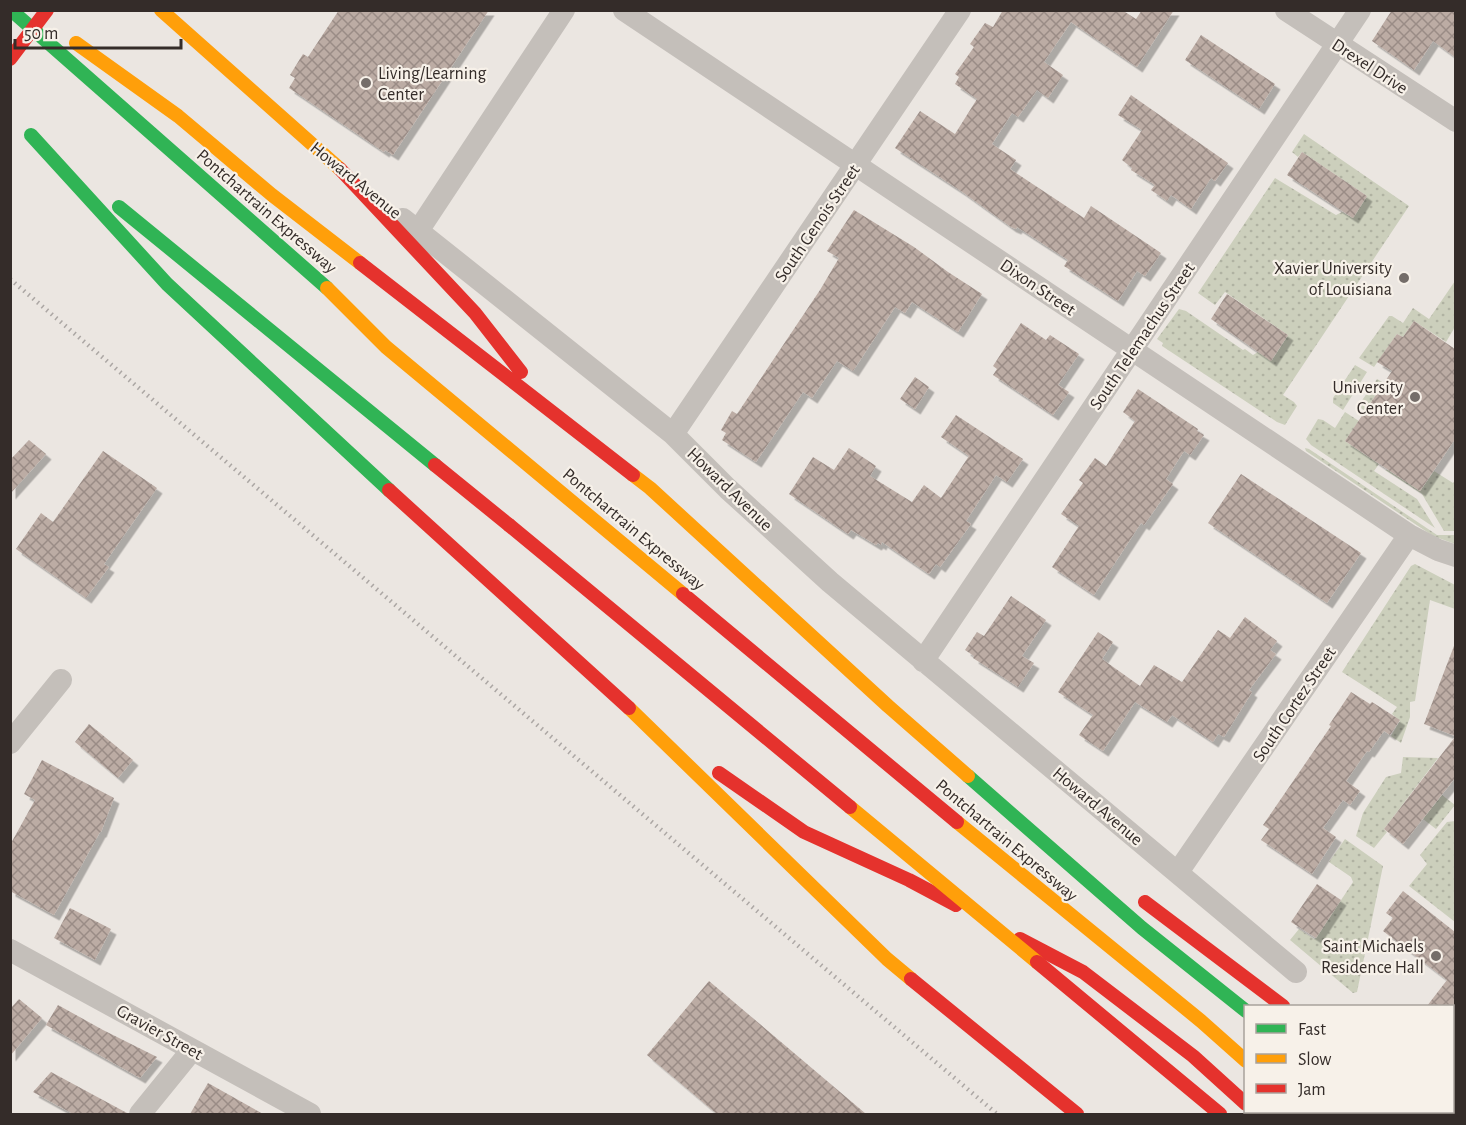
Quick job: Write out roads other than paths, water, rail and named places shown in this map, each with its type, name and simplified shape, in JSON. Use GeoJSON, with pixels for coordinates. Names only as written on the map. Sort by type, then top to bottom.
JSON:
{"type":"FeatureCollection","features":[{"type":"Feature","properties":{"kind":"main road","name":"Pontchartrain Expressway"},"geometry":{"type":"LineString","coordinates":[[11,10],[335,295],[386,347],[1081,925],[1201,1021],[1244,1060]]}},
{"type":"Feature","properties":{"kind":"main road"},"geometry":{"type":"LineString","coordinates":[[10,59],[48,17],[31,10]]}},
{"type":"Feature","properties":{"kind":"main road","name":"Howard Avenue"},"geometry":{"type":"LineString","coordinates":[[161,10],[340,169]]}},
{"type":"Feature","properties":{"kind":"main road"},"geometry":{"type":"LineString","coordinates":[[68,37],[178,116],[272,195],[650,488],[888,706],[1142,928],[1244,1010]]}},
{"type":"Feature","properties":{"kind":"main road"},"geometry":{"type":"LineString","coordinates":[[17,124],[509,525],[1220,1114]]}},
{"type":"Feature","properties":{"kind":"main road"},"geometry":{"type":"LineString","coordinates":[[31,135],[167,284],[465,560],[648,724],[887,959],[1077,1114]]}},
{"type":"Feature","properties":{"kind":"main road"},"geometry":{"type":"LineString","coordinates":[[340,169],[475,313],[552,411]]}},
{"type":"Feature","properties":{"kind":"main road"},"geometry":{"type":"LineString","coordinates":[[648,724],[804,832],[909,880],[1083,972],[1193,1056],[1244,1103]]}},
{"type":"Feature","properties":{"kind":"main road"},"geometry":{"type":"LineString","coordinates":[[1048,844],[1105,878]]}},
{"type":"Feature","properties":{"kind":"main road"},"geometry":{"type":"LineString","coordinates":[[1133,895],[1282,1005]]}},
{"type":"Feature","properties":{"kind":"street"},"geometry":{"type":"LineString","coordinates":[[418,231],[564,10]]}},
{"type":"Feature","properties":{"kind":"street","name":"Dixon Street"},"geometry":{"type":"LineString","coordinates":[[624,10],[1410,535],[1455,556]]}},
{"type":"Feature","properties":{"kind":"street","name":"South Genois Street"},"geometry":{"type":"LineString","coordinates":[[673,434],[960,10]]}},
{"type":"Feature","properties":{"kind":"street","name":"Drexel Drive"},"geometry":{"type":"LineString","coordinates":[[1286,10],[1336,45],[1455,121]]}},
{"type":"Feature","properties":{"kind":"street","name":"South Telemachus Street"},"geometry":{"type":"LineString","coordinates":[[923,661],[1360,10]]}},
{"type":"Feature","properties":{"kind":"street","name":"Howard Avenue"},"geometry":{"type":"LineString","coordinates":[[340,169],[673,434],[728,489],[830,582],[1296,972]]}},
{"type":"Feature","properties":{"kind":"street","name":"South Cortez Street"},"geometry":{"type":"LineString","coordinates":[[1178,872],[1410,535]]}},
{"type":"Feature","properties":{"kind":"street"},"geometry":{"type":"LineString","coordinates":[[10,743],[61,680]]}},
{"type":"Feature","properties":{"kind":"street","name":"Gravier Street"},"geometry":{"type":"LineString","coordinates":[[10,950],[310,1114]]}},
{"type":"Feature","properties":{"kind":"street"},"geometry":{"type":"LineString","coordinates":[[141,1114],[192,1050]]}},
{"type":"Feature","properties":{"kind":"railway"},"geometry":{"type":"LineString","coordinates":[[10,279],[997,1114]]}},
{"type":"Feature","properties":{"kind":"place","name":"Living/Learning Center"},"geometry":{"type":"Point","coordinates":[366,83]}},
{"type":"Feature","properties":{"kind":"place","name":"Xavier University of Louisiana"},"geometry":{"type":"Point","coordinates":[1404,278]}},
{"type":"Feature","properties":{"kind":"place","name":"University Center"},"geometry":{"type":"Point","coordinates":[1415,397]}},
{"type":"Feature","properties":{"kind":"place","name":"Saint Michaels Residence Hall"},"geometry":{"type":"Point","coordinates":[1436,956]}}]}
